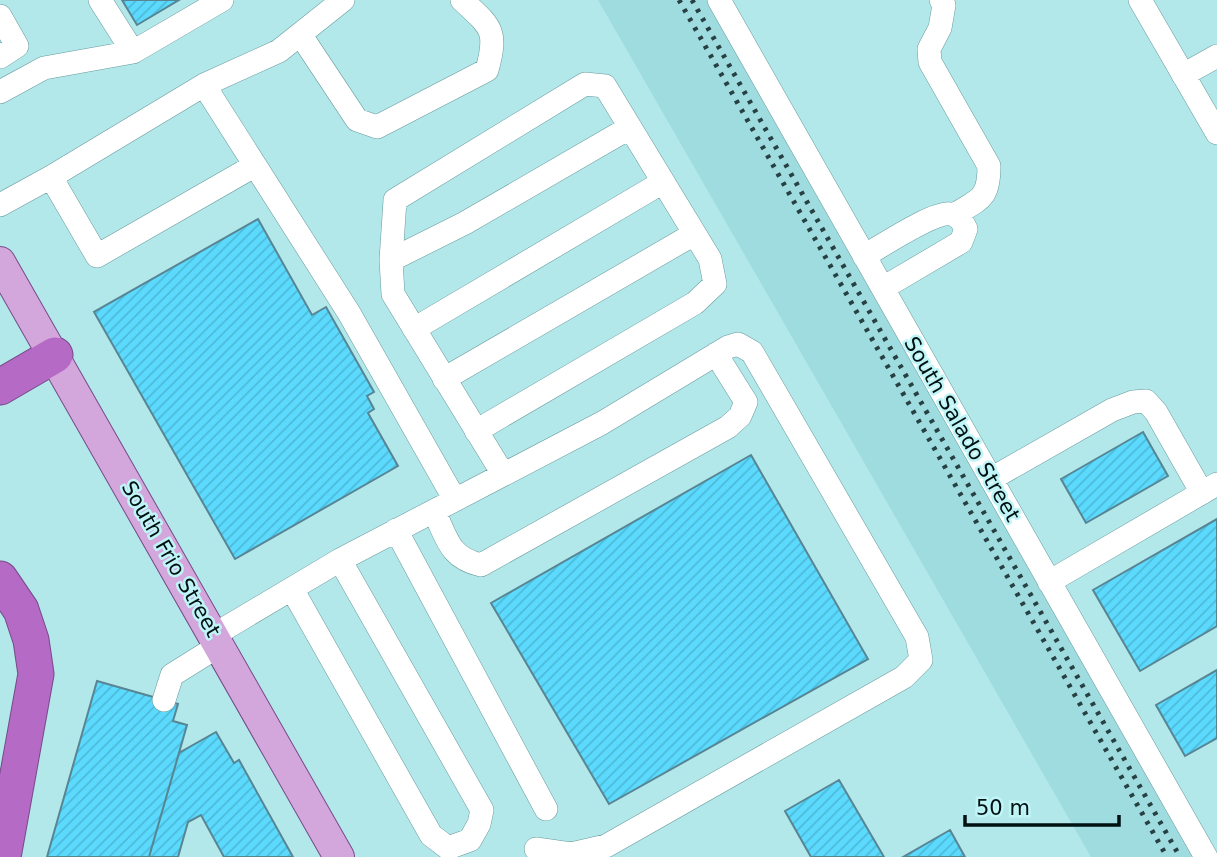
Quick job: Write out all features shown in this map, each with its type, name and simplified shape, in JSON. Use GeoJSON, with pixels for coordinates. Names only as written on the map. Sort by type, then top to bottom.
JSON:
{"type":"FeatureCollection","features":[{"type":"Feature","properties":{"kind":"highway"},"geometry":{"type":"LineString","coordinates":[[0,387],[55,355]]}},
{"type":"Feature","properties":{"kind":"highway"},"geometry":{"type":"LineString","coordinates":[[0,579],[21,610],[31,640],[36,674],[3,857]]}},
{"type":"Feature","properties":{"kind":"main road","name":"South Frio Street"},"geometry":{"type":"LineString","coordinates":[[0,262],[339,857]]}},
{"type":"Feature","properties":{"kind":"street"},"geometry":{"type":"LineString","coordinates":[[100,0],[133,52]]}},
{"type":"Feature","properties":{"kind":"street"},"geometry":{"type":"LineString","coordinates":[[0,92],[44,68],[133,52],[222,0]]}},
{"type":"Feature","properties":{"kind":"street"},"geometry":{"type":"LineString","coordinates":[[0,205],[204,85],[279,51],[343,0]]}},
{"type":"Feature","properties":{"kind":"street"},"geometry":{"type":"LineString","coordinates":[[300,34],[357,120],[377,127],[487,69],[494,43],[485,21],[463,0]]}},
{"type":"Feature","properties":{"kind":"street","name":"South Salado Street"},"geometry":{"type":"LineString","coordinates":[[719,0],[1206,857]]}},
{"type":"Feature","properties":{"kind":"street"},"geometry":{"type":"LineString","coordinates":[[941,0],[944,5],[940,28],[929,49],[930,62],[989,166],[989,186],[980,199],[954,215]]}},
{"type":"Feature","properties":{"kind":"street"},"geometry":{"type":"LineString","coordinates":[[1140,0],[1217,133]]}},
{"type":"Feature","properties":{"kind":"street"},"geometry":{"type":"LineString","coordinates":[[0,57],[17,46],[1,18]]}},
{"type":"Feature","properties":{"kind":"street"},"geometry":{"type":"LineString","coordinates":[[1183,75],[1217,56]]}},
{"type":"Feature","properties":{"kind":"street"},"geometry":{"type":"LineString","coordinates":[[476,431],[695,303],[715,284],[710,259],[604,86],[585,84],[396,200],[391,260],[393,294],[444,379],[476,431],[503,474]]}},
{"type":"Feature","properties":{"kind":"street"},"geometry":{"type":"LineString","coordinates":[[204,85],[349,313],[455,500]]}},
{"type":"Feature","properties":{"kind":"street"},"geometry":{"type":"LineString","coordinates":[[391,260],[465,223],[629,128]]}},
{"type":"Feature","properties":{"kind":"street"},"geometry":{"type":"LineString","coordinates":[[51,177],[97,256],[254,166]]}},
{"type":"Feature","properties":{"kind":"street"},"geometry":{"type":"LineString","coordinates":[[414,329],[663,182]]}},
{"type":"Feature","properties":{"kind":"street"},"geometry":{"type":"LineString","coordinates":[[864,256],[936,215],[958,216],[966,229],[961,242],[883,288]]}},
{"type":"Feature","properties":{"kind":"street"},"geometry":{"type":"LineString","coordinates":[[444,379],[694,234]]}},
{"type":"Feature","properties":{"kind":"street"},"geometry":{"type":"LineString","coordinates":[[164,700],[172,675],[217,640],[292,589],[396,530],[602,423],[716,354],[738,344],[752,352],[917,637],[921,660],[904,677],[606,846],[571,854],[536,849]]}},
{"type":"Feature","properties":{"kind":"street"},"geometry":{"type":"LineString","coordinates":[[434,511],[454,553],[469,562],[481,565],[728,427],[740,416],[746,402],[716,354]]}},
{"type":"Feature","properties":{"kind":"street"},"geometry":{"type":"LineString","coordinates":[[991,479],[1112,410],[1133,402],[1146,401],[1209,488],[1049,582]]}},
{"type":"Feature","properties":{"kind":"street"},"geometry":{"type":"LineString","coordinates":[[396,530],[546,808]]}},
{"type":"Feature","properties":{"kind":"street"},"geometry":{"type":"LineString","coordinates":[[292,589],[431,835],[448,848],[470,841],[479,824],[482,810],[340,560]]}},
{"type":"Feature","properties":{"kind":"shaded area"},"geometry":{"type":"Polygon","coordinates":[[[598,0],[710,0],[1200,857],[1091,857],[598,0]]]}},
{"type":"Feature","properties":{"kind":"building"},"geometry":{"type":"Polygon","coordinates":[[[122,0],[179,0],[137,25],[122,0]]]}},
{"type":"Feature","properties":{"kind":"building"},"geometry":{"type":"Polygon","coordinates":[[[258,219],[312,315],[326,307],[374,392],[367,396],[374,409],[368,413],[398,466],[235,559],[94,312],[258,219]]]}},
{"type":"Feature","properties":{"kind":"building"},"geometry":{"type":"Polygon","coordinates":[[[1143,432],[1168,476],[1086,523],[1061,479],[1143,432]]]}},
{"type":"Feature","properties":{"kind":"building"},"geometry":{"type":"Polygon","coordinates":[[[751,455],[868,659],[609,804],[491,603],[751,455]]]}},
{"type":"Feature","properties":{"kind":"building"},"geometry":{"type":"Polygon","coordinates":[[[1217,519],[1217,626],[1140,671],[1093,590],[1217,519]]]}},
{"type":"Feature","properties":{"kind":"building"},"geometry":{"type":"Polygon","coordinates":[[[1217,670],[1217,738],[1185,756],[1156,705],[1217,670]]]}},
{"type":"Feature","properties":{"kind":"building"},"geometry":{"type":"Polygon","coordinates":[[[97,681],[178,704],[173,721],[187,725],[149,857],[47,857],[97,681]]]}},
{"type":"Feature","properties":{"kind":"building"},"geometry":{"type":"Polygon","coordinates":[[[216,732],[234,763],[239,760],[293,857],[224,857],[201,815],[188,822],[178,857],[149,857],[179,753],[216,732]]]}},
{"type":"Feature","properties":{"kind":"building"},"geometry":{"type":"Polygon","coordinates":[[[839,780],[884,857],[811,857],[785,811],[839,780]]]}},
{"type":"Feature","properties":{"kind":"building"},"geometry":{"type":"Polygon","coordinates":[[[950,830],[965,857],[903,857],[950,830]]]}},
{"type":"Feature","properties":{"kind":"railway"},"geometry":{"type":"LineString","coordinates":[[679,0],[1167,857]]}},
{"type":"Feature","properties":{"kind":"railway"},"geometry":{"type":"LineString","coordinates":[[692,0],[1180,857]]}}]}
